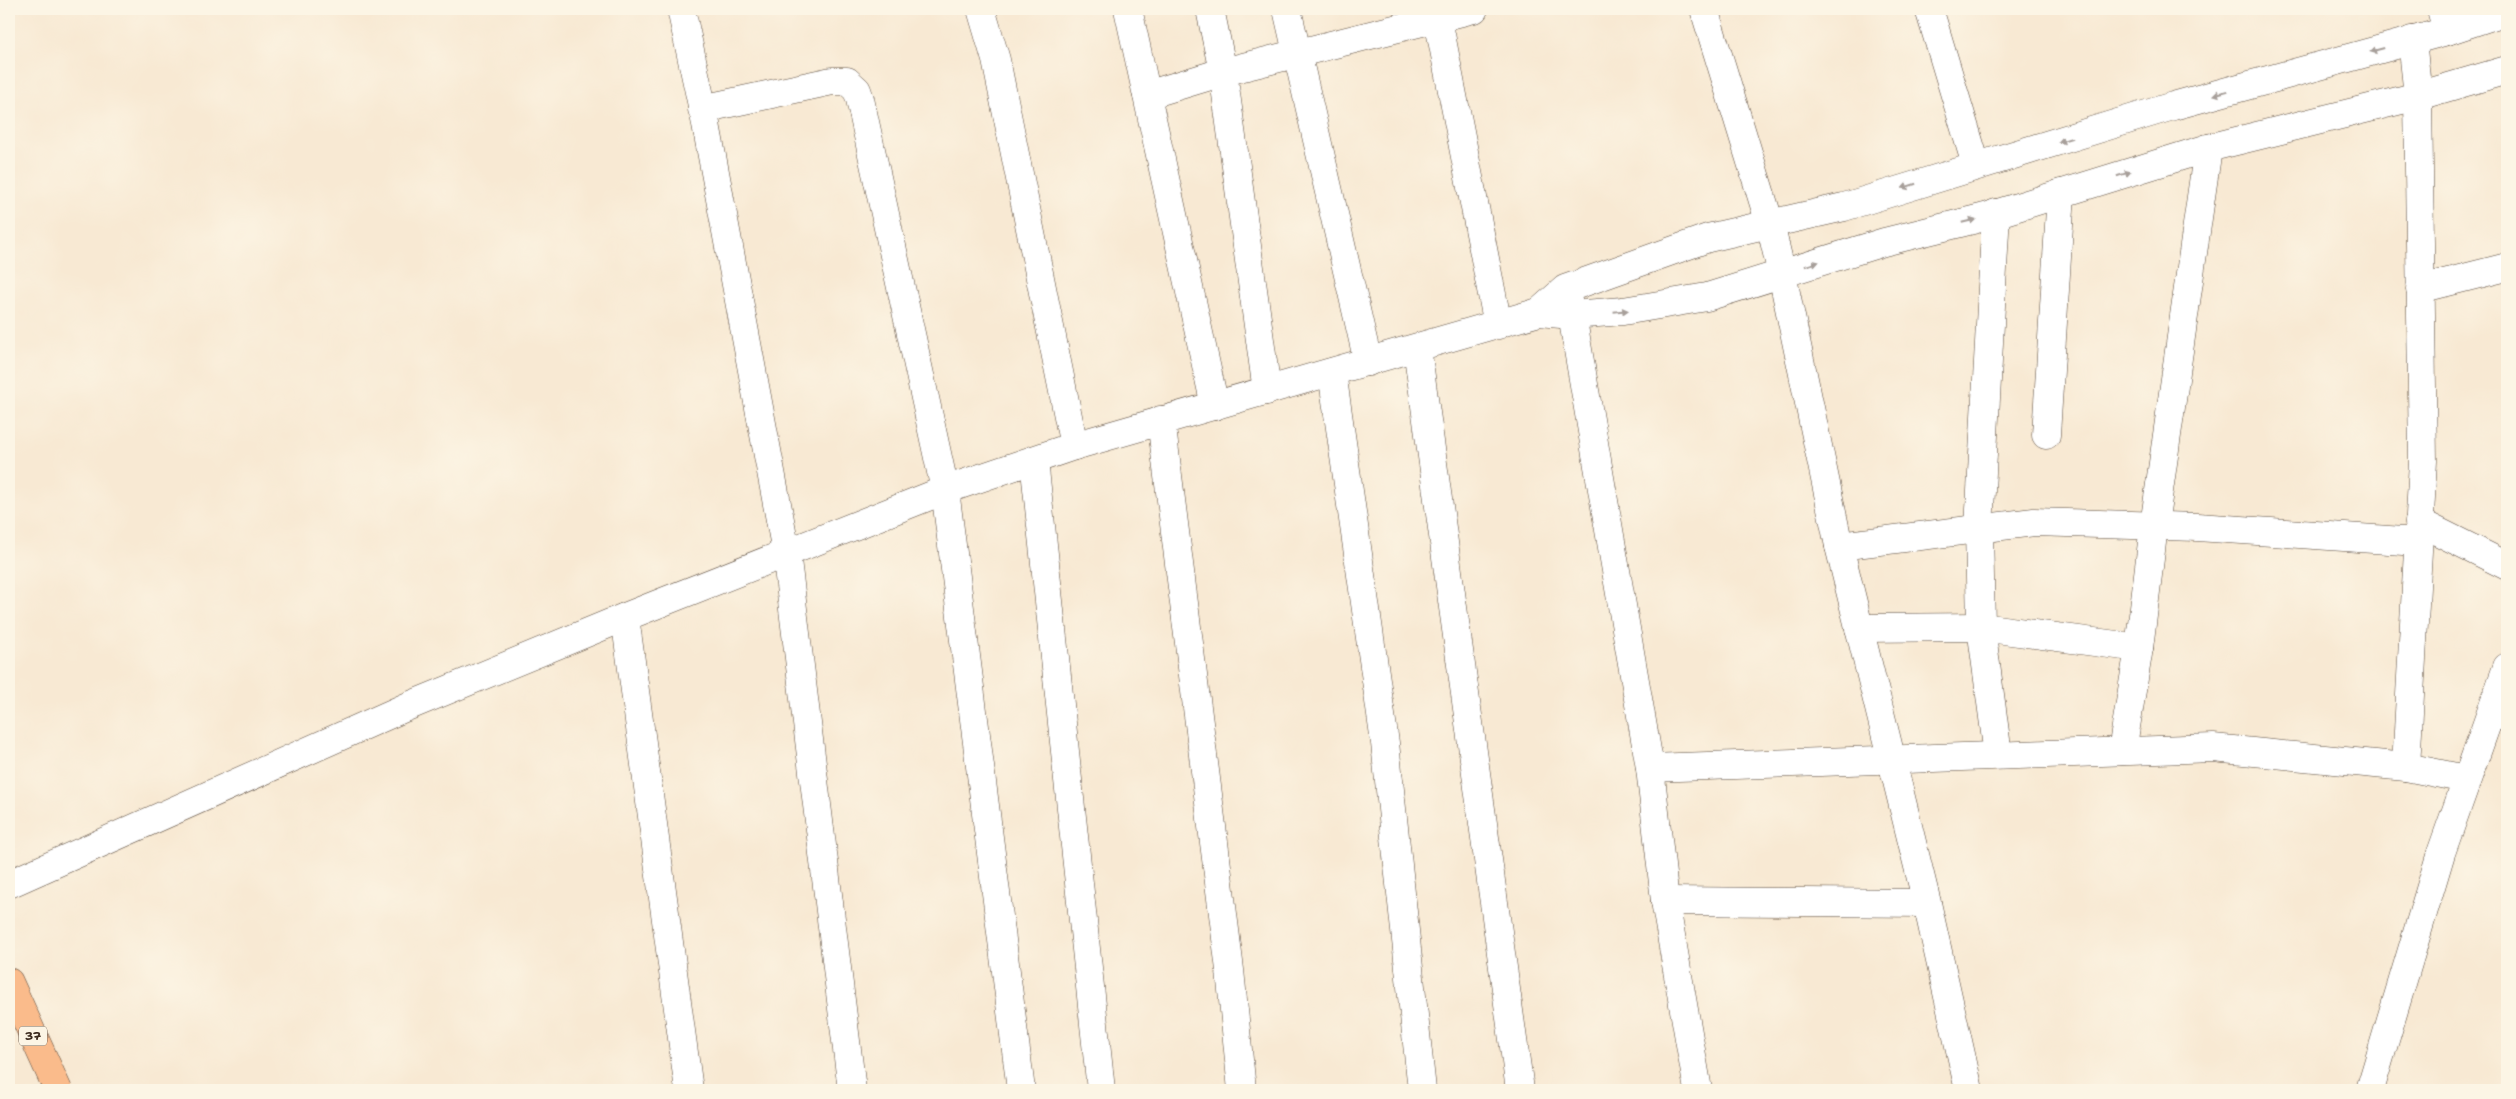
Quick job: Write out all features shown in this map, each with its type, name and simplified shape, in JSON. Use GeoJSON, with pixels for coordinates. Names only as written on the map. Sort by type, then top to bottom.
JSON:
{"type":"FeatureCollection","features":[{"type":"Feature","properties":{"kind":"highway","name":"37"},"geometry":{"type":"LineString","coordinates":[[9,982],[58,1090]]}},
{"type":"Feature","properties":{"kind":"street"},"geometry":{"type":"LineString","coordinates":[[681,9],[702,109],[786,552],[852,1090]]}},
{"type":"Feature","properties":{"kind":"street"},"geometry":{"type":"LineString","coordinates":[[981,9],[996,60],[1074,446]]}},
{"type":"Feature","properties":{"kind":"street"},"geometry":{"type":"LineString","coordinates":[[1128,9],[1215,406]]}},
{"type":"Feature","properties":{"kind":"street"},"geometry":{"type":"LineString","coordinates":[[1210,9],[1223,72],[1267,391]]}},
{"type":"Feature","properties":{"kind":"street"},"geometry":{"type":"LineString","coordinates":[[1287,9],[1368,362]]}},
{"type":"Feature","properties":{"kind":"street"},"geometry":{"type":"LineString","coordinates":[[1147,95],[1223,72],[1297,55],[1437,14],[1474,9]]}},
{"type":"Feature","properties":{"kind":"street"},"geometry":{"type":"LineString","coordinates":[[1704,9],[1770,224],[1839,546],[1927,902],[1969,1090]]}},
{"type":"Feature","properties":{"kind":"street"},"geometry":{"type":"LineString","coordinates":[[1929,9],[1976,165]]}},
{"type":"Feature","properties":{"kind":"street"},"geometry":{"type":"LineString","coordinates":[[9,884],[404,708],[786,552],[945,490],[1074,446],[1539,312],[1568,302],[1708,238],[1844,207],[2173,106],[2412,40],[2444,20],[2507,11]]}},
{"type":"Feature","properties":{"kind":"street"},"geometry":{"type":"LineString","coordinates":[[1437,14],[1498,325]]}},
{"type":"Feature","properties":{"kind":"street"},"geometry":{"type":"LineString","coordinates":[[2406,767],[2423,461],[2418,96],[2412,40]]}},
{"type":"Feature","properties":{"kind":"street"},"geometry":{"type":"LineString","coordinates":[[1568,302],[1623,311],[1707,296],[1884,242],[1996,213],[2208,148],[2418,96],[2507,70]]}},
{"type":"Feature","properties":{"kind":"street"},"geometry":{"type":"LineString","coordinates":[[702,109],[832,81],[847,81],[857,90],[945,490],[1021,1090]]}},
{"type":"Feature","properties":{"kind":"street"},"geometry":{"type":"LineString","coordinates":[[2122,751],[2139,648],[2154,526],[2208,148]]}},
{"type":"Feature","properties":{"kind":"street"},"geometry":{"type":"LineString","coordinates":[[2046,435],[2061,193]]}},
{"type":"Feature","properties":{"kind":"street"},"geometry":{"type":"LineString","coordinates":[[1996,213],[1979,528],[1981,626],[1998,755]]}},
{"type":"Feature","properties":{"kind":"street"},"geometry":{"type":"LineString","coordinates":[[2420,289],[2507,267]]}},
{"type":"Feature","properties":{"kind":"street"},"geometry":{"type":"LineString","coordinates":[[1568,302],[1650,768],[1665,900],[1698,1090]]}},
{"type":"Feature","properties":{"kind":"street"},"geometry":{"type":"LineString","coordinates":[[1417,348],[1520,1090]]}},
{"type":"Feature","properties":{"kind":"street"},"geometry":{"type":"LineString","coordinates":[[1332,372],[1385,743],[1422,1090]]}},
{"type":"Feature","properties":{"kind":"street"},"geometry":{"type":"LineString","coordinates":[[1161,420],[1230,970],[1242,1090]]}},
{"type":"Feature","properties":{"kind":"street"},"geometry":{"type":"LineString","coordinates":[[1034,460],[1101,1090]]}},
{"type":"Feature","properties":{"kind":"street"},"geometry":{"type":"LineString","coordinates":[[1839,546],[2034,522],[2418,532],[2507,566]]}},
{"type":"Feature","properties":{"kind":"street"},"geometry":{"type":"LineString","coordinates":[[625,617],[689,1090]]}},
{"type":"Feature","properties":{"kind":"street"},"geometry":{"type":"LineString","coordinates":[[1860,628],[1981,626],[2139,648]]}},
{"type":"Feature","properties":{"kind":"street"},"geometry":{"type":"LineString","coordinates":[[2370,1090],[2441,853],[2507,667]]}},
{"type":"Feature","properties":{"kind":"street"},"geometry":{"type":"LineString","coordinates":[[1650,768],[2213,748],[2406,767],[2466,779]]}},
{"type":"Feature","properties":{"kind":"street"},"geometry":{"type":"LineString","coordinates":[[1665,900],[1927,902]]}}]}
